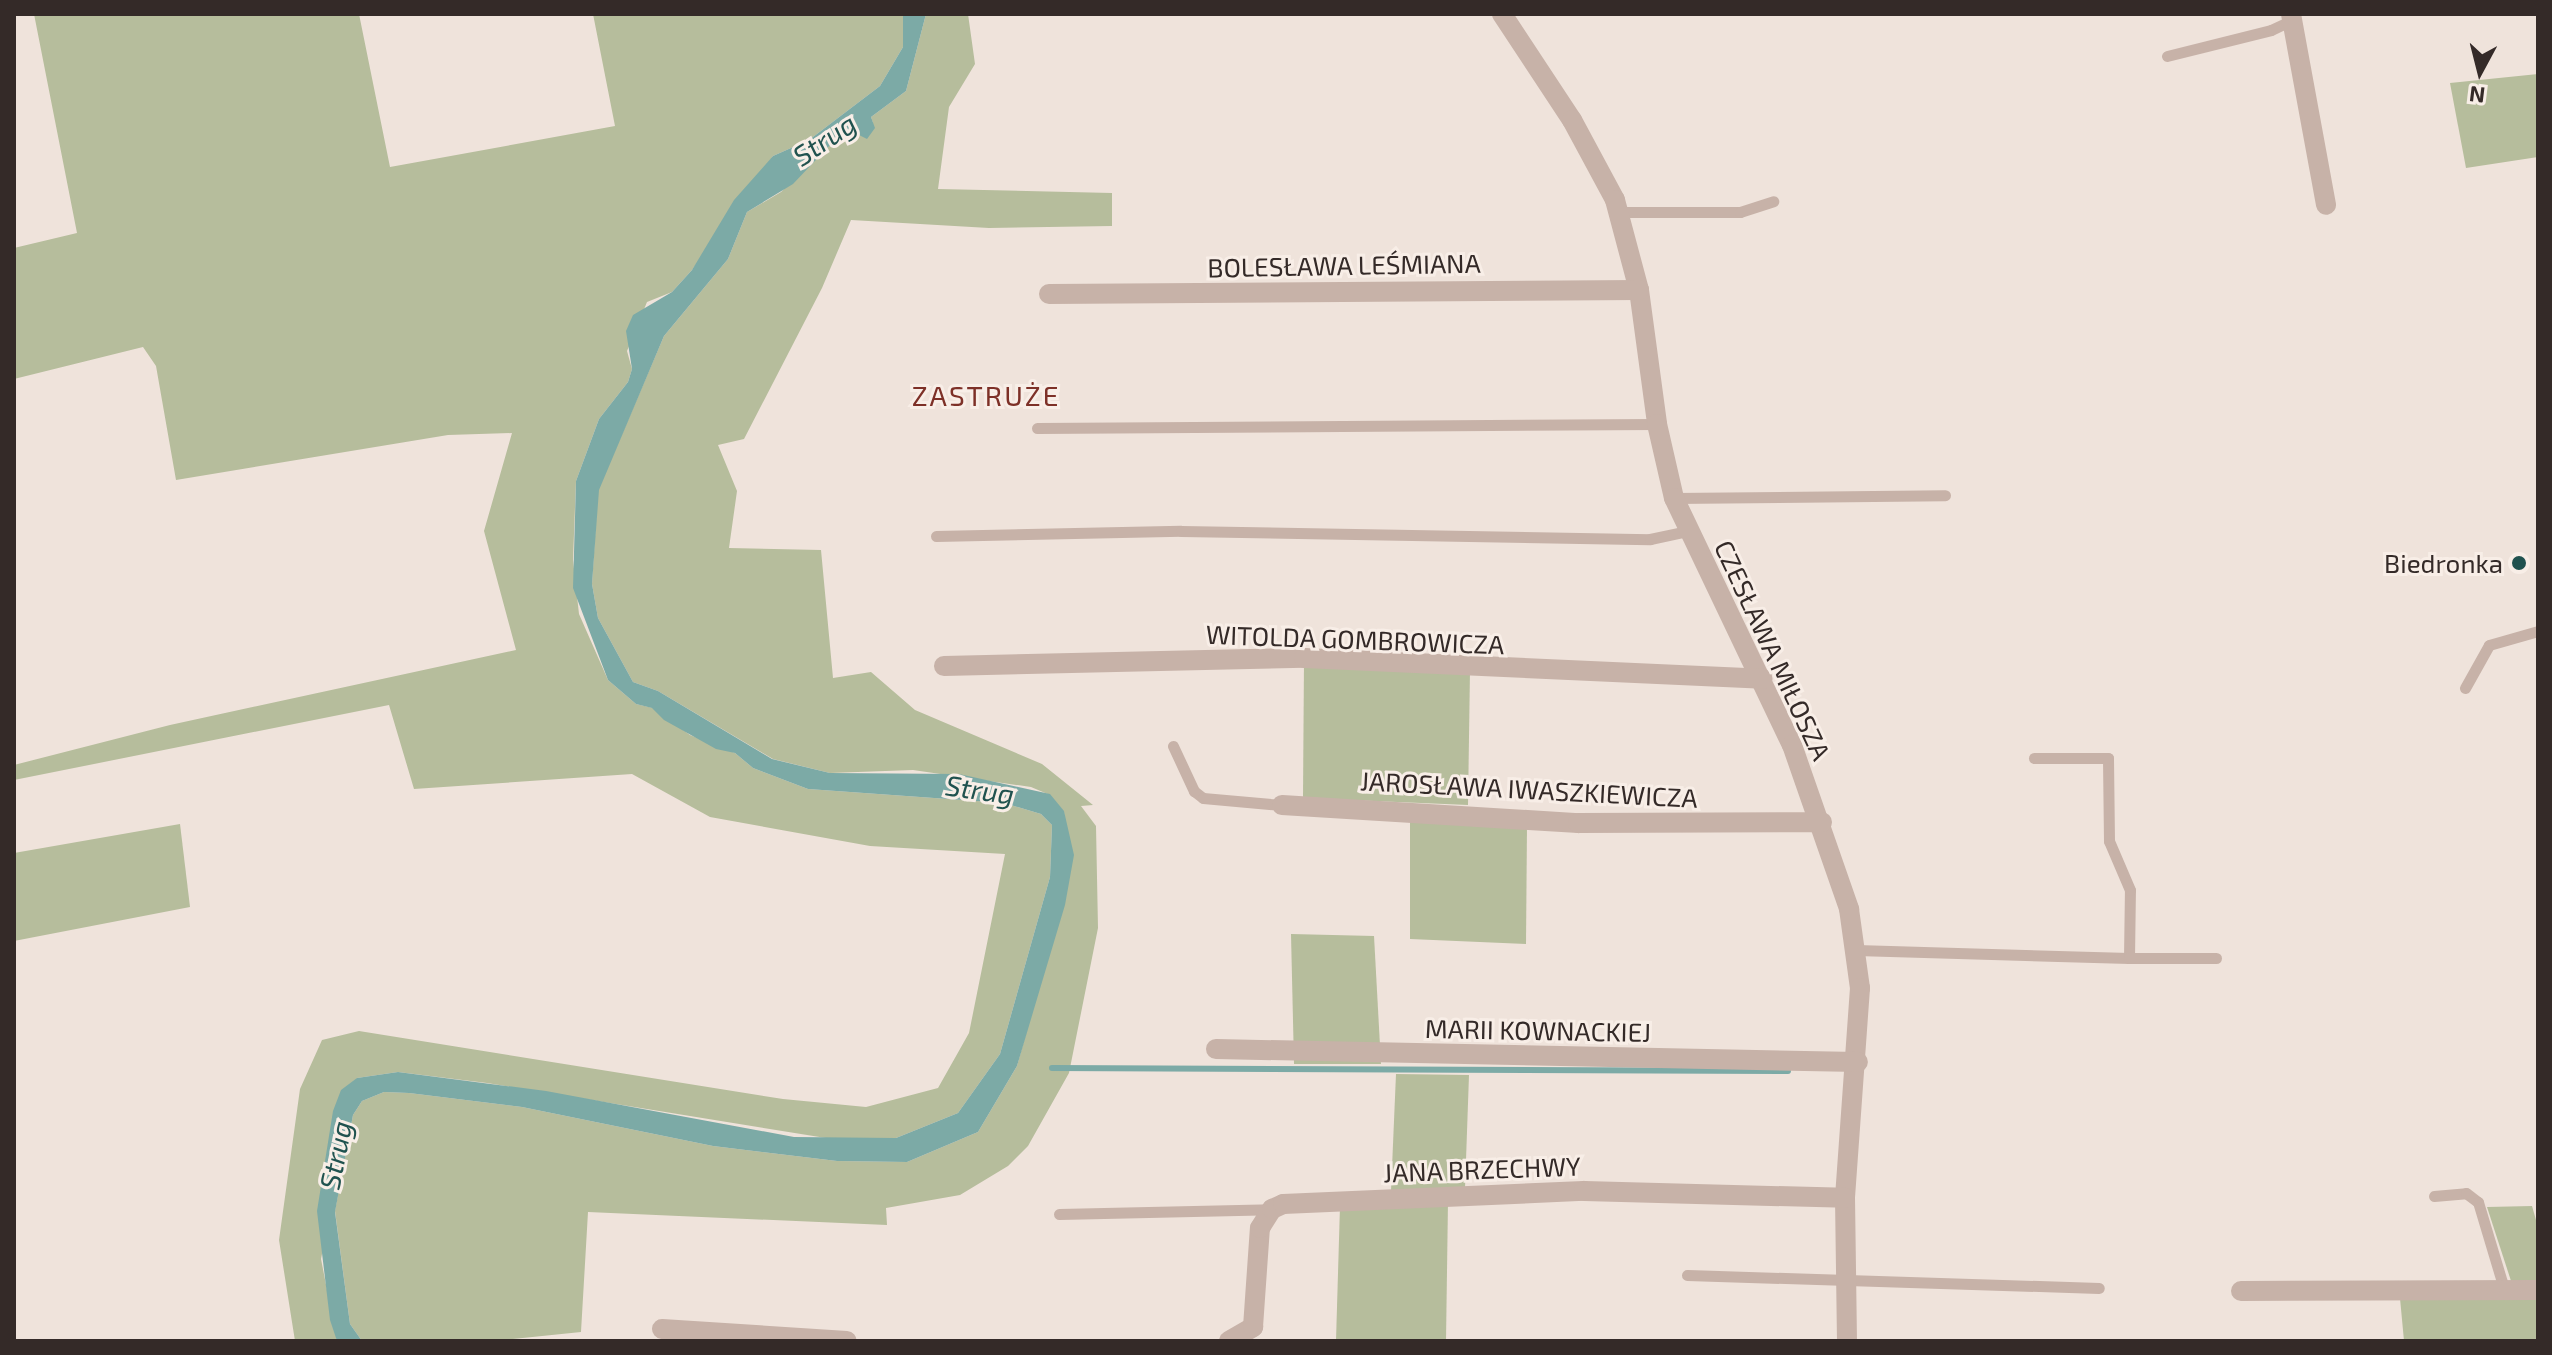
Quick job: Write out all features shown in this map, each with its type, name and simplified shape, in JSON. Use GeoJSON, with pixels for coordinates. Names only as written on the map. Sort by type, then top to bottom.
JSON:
{"type":"FeatureCollection","features":[{"type":"Feature","properties":{"kind":"street","name":"CZESŁAWA MIŁOSZA"},"geometry":{"type":"LineString","coordinates":[[1502,14],[1572,120],[1619,212],[1639,290],[1657,424],[1674,498],[1763,679],[1822,822],[1856,950],[1858,1062],[1845,1198],[1847,1341]]}},
{"type":"Feature","properties":{"kind":"street"},"geometry":{"type":"LineString","coordinates":[[2292,17],[2326,205]]}},
{"type":"Feature","properties":{"kind":"street","name":"BOLESŁAWA LEŚMIANA"},"geometry":{"type":"LineString","coordinates":[[1049,294],[1639,290]]}},
{"type":"Feature","properties":{"kind":"street","name":"WITOLDA GOMBROWICZA"},"geometry":{"type":"LineString","coordinates":[[944,666],[1292,658],[1763,679]]}},
{"type":"Feature","properties":{"kind":"street","name":"JAROSŁAWA IWASZKIEWICZA"},"geometry":{"type":"LineString","coordinates":[[1282,805],[1578,823],[1822,822]]}},
{"type":"Feature","properties":{"kind":"street","name":"MARII KOWNACKIEJ"},"geometry":{"type":"LineString","coordinates":[[1216,1049],[1858,1062]]}},
{"type":"Feature","properties":{"kind":"street","name":"JANA BRZECHWY"},"geometry":{"type":"LineString","coordinates":[[1272,1209],[1492,1193],[1735,1192],[1845,1198]]}},
{"type":"Feature","properties":{"kind":"street"},"geometry":{"type":"LineString","coordinates":[[1229,1341],[1253,1327],[1258,1241],[1272,1209]]}},
{"type":"Feature","properties":{"kind":"street"},"geometry":{"type":"LineString","coordinates":[[2241,1291],[2538,1290]]}},
{"type":"Feature","properties":{"kind":"street"},"geometry":{"type":"LineString","coordinates":[[662,1329],[847,1341]]}},
{"type":"Feature","properties":{"kind":"lane"},"geometry":{"type":"LineString","coordinates":[[2167,56],[2271,30],[2292,17]]}},
{"type":"Feature","properties":{"kind":"lane"},"geometry":{"type":"LineString","coordinates":[[1619,212],[1740,212],[1773,201]]}},
{"type":"Feature","properties":{"kind":"lane"},"geometry":{"type":"LineString","coordinates":[[1037,428],[1657,424]]}},
{"type":"Feature","properties":{"kind":"lane"},"geometry":{"type":"LineString","coordinates":[[1674,498],[1945,495]]}},
{"type":"Feature","properties":{"kind":"lane"},"geometry":{"type":"LineString","coordinates":[[936,536],[1181,531],[1650,539],[1688,531]]}},
{"type":"Feature","properties":{"kind":"lane"},"geometry":{"type":"LineString","coordinates":[[2465,688],[2489,645],[2538,631]]}},
{"type":"Feature","properties":{"kind":"lane"},"geometry":{"type":"LineString","coordinates":[[1173,746],[1194,791],[1203,798],[1282,805]]}},
{"type":"Feature","properties":{"kind":"lane"},"geometry":{"type":"LineString","coordinates":[[2034,758],[2108,758],[2109,841],[2130,890],[2129,958]]}},
{"type":"Feature","properties":{"kind":"lane"},"geometry":{"type":"LineString","coordinates":[[1856,950],[2216,958]]}},
{"type":"Feature","properties":{"kind":"lane"},"geometry":{"type":"LineString","coordinates":[[2434,1196],[2466,1193],[2478,1202],[2505,1292]]}},
{"type":"Feature","properties":{"kind":"lane"},"geometry":{"type":"LineString","coordinates":[[1059,1214],[1272,1209]]}},
{"type":"Feature","properties":{"kind":"lane"},"geometry":{"type":"LineString","coordinates":[[1687,1275],[1844,1277],[2099,1288]]}},
{"type":"Feature","properties":{"kind":"green space"},"geometry":{"type":"Polygon","coordinates":[[[34,14],[359,14],[390,167],[615,126],[593,14],[903,14],[903,47],[880,86],[809,140],[773,156],[692,270],[672,292],[647,302],[627,351],[632,369],[628,382],[599,419],[576,481],[573,560],[579,614],[608,680],[636,704],[653,708],[690,735],[735,753],[753,768],[808,789],[1004,803],[1041,814],[1052,825],[1050,877],[1000,1054],[958,1113],[896,1138],[832,1139],[487,1083],[398,1072],[357,1078],[321,1259],[337,1341],[295,1341],[279,1240],[300,1089],[322,1040],[359,1031],[783,1099],[866,1107],[938,1088],[969,1033],[1005,854],[870,846],[710,817],[632,774],[414,789],[389,705],[14,780],[14,765],[170,725],[516,650],[484,531],[512,433],[448,435],[176,480],[156,366],[143,347],[14,379],[14,248],[77,233],[34,14]]]}},
{"type":"Feature","properties":{"kind":"green space"},"geometry":{"type":"Polygon","coordinates":[[[926,14],[968,14],[975,64],[949,107],[938,189],[1112,193],[1112,226],[989,228],[851,220],[822,288],[744,439],[718,445],[737,491],[729,548],[821,550],[833,678],[871,672],[915,710],[1042,764],[1093,805],[1081,806],[1096,826],[1098,928],[1069,1073],[1028,1146],[1008,1166],[960,1195],[886,1208],[887,1225],[588,1212],[581,1332],[492,1341],[362,1341],[350,1324],[335,1211],[353,1115],[362,1101],[384,1092],[409,1093],[522,1107],[713,1146],[837,1161],[907,1162],[978,1132],[1017,1066],[1068,882],[1064,812],[1050,795],[1031,787],[913,770],[830,773],[773,759],[658,691],[633,682],[598,618],[592,584],[598,490],[664,336],[728,259],[747,212],[781,192],[833,142],[873,123],[871,117],[906,91],[926,14]]]}},
{"type":"Feature","properties":{"kind":"green space"},"geometry":{"type":"Polygon","coordinates":[[[2538,74],[2538,157],[2466,168],[2450,83],[2538,74]]]}},
{"type":"Feature","properties":{"kind":"green space"},"geometry":{"type":"Polygon","coordinates":[[[1304,660],[1470,670],[1468,805],[1303,798],[1304,660]]]}},
{"type":"Feature","properties":{"kind":"green space"},"geometry":{"type":"Polygon","coordinates":[[[1410,817],[1527,825],[1526,944],[1410,939],[1410,817]]]}},
{"type":"Feature","properties":{"kind":"green space"},"geometry":{"type":"Polygon","coordinates":[[[180,824],[190,907],[14,941],[14,853],[180,824]]]}},
{"type":"Feature","properties":{"kind":"green space"},"geometry":{"type":"Polygon","coordinates":[[[1291,934],[1374,936],[1381,1064],[1294,1064],[1291,934]]]}},
{"type":"Feature","properties":{"kind":"green space"},"geometry":{"type":"Polygon","coordinates":[[[1396,1074],[1469,1075],[1465,1188],[1391,1191],[1396,1074]]]}},
{"type":"Feature","properties":{"kind":"green space"},"geometry":{"type":"Polygon","coordinates":[[[1448,1201],[1446,1341],[1336,1341],[1340,1206],[1448,1201]]]}},
{"type":"Feature","properties":{"kind":"green space"},"geometry":{"type":"Polygon","coordinates":[[[2532,1206],[2538,1227],[2538,1284],[2512,1284],[2487,1207],[2532,1206]]]}},
{"type":"Feature","properties":{"kind":"green space"},"geometry":{"type":"Polygon","coordinates":[[[2538,1297],[2538,1341],[2404,1341],[2400,1298],[2538,1297]]]}},
{"type":"Feature","properties":{"kind":"water","name":"Strug"},"geometry":{"type":"Polygon","coordinates":[[[903,14],[926,14],[906,91],[871,117],[875,128],[867,139],[855,133],[833,142],[793,184],[747,212],[728,259],[664,336],[599,490],[592,584],[598,618],[633,682],[658,691],[772,759],[830,773],[959,774],[1050,794],[1064,811],[1074,855],[1065,905],[1017,1066],[978,1132],[907,1162],[837,1161],[713,1146],[522,1107],[384,1092],[362,1101],[353,1115],[335,1212],[350,1324],[362,1341],[337,1341],[330,1320],[317,1211],[333,1111],[341,1090],[357,1078],[398,1072],[546,1091],[794,1137],[896,1138],[958,1113],[1000,1054],[1050,877],[1052,825],[1041,814],[1004,803],[808,789],[753,768],[735,753],[716,749],[664,720],[652,708],[636,704],[608,680],[573,588],[576,481],[599,419],[628,382],[632,369],[626,331],[633,315],[672,292],[692,270],[734,200],[773,156],[809,140],[880,86],[903,47],[903,14]]]}},
{"type":"Feature","properties":{"kind":"waterway"},"geometry":{"type":"LineString","coordinates":[[1052,1068],[1788,1071]]}},
{"type":"Feature","properties":{"kind":"place","name":"Biedronka"},"geometry":{"type":"Point","coordinates":[2519,563]}},
{"type":"Feature","properties":{"kind":"district","name":"ZASTRUŻE"},"geometry":{"type":"Point","coordinates":[986,395]}}]}
